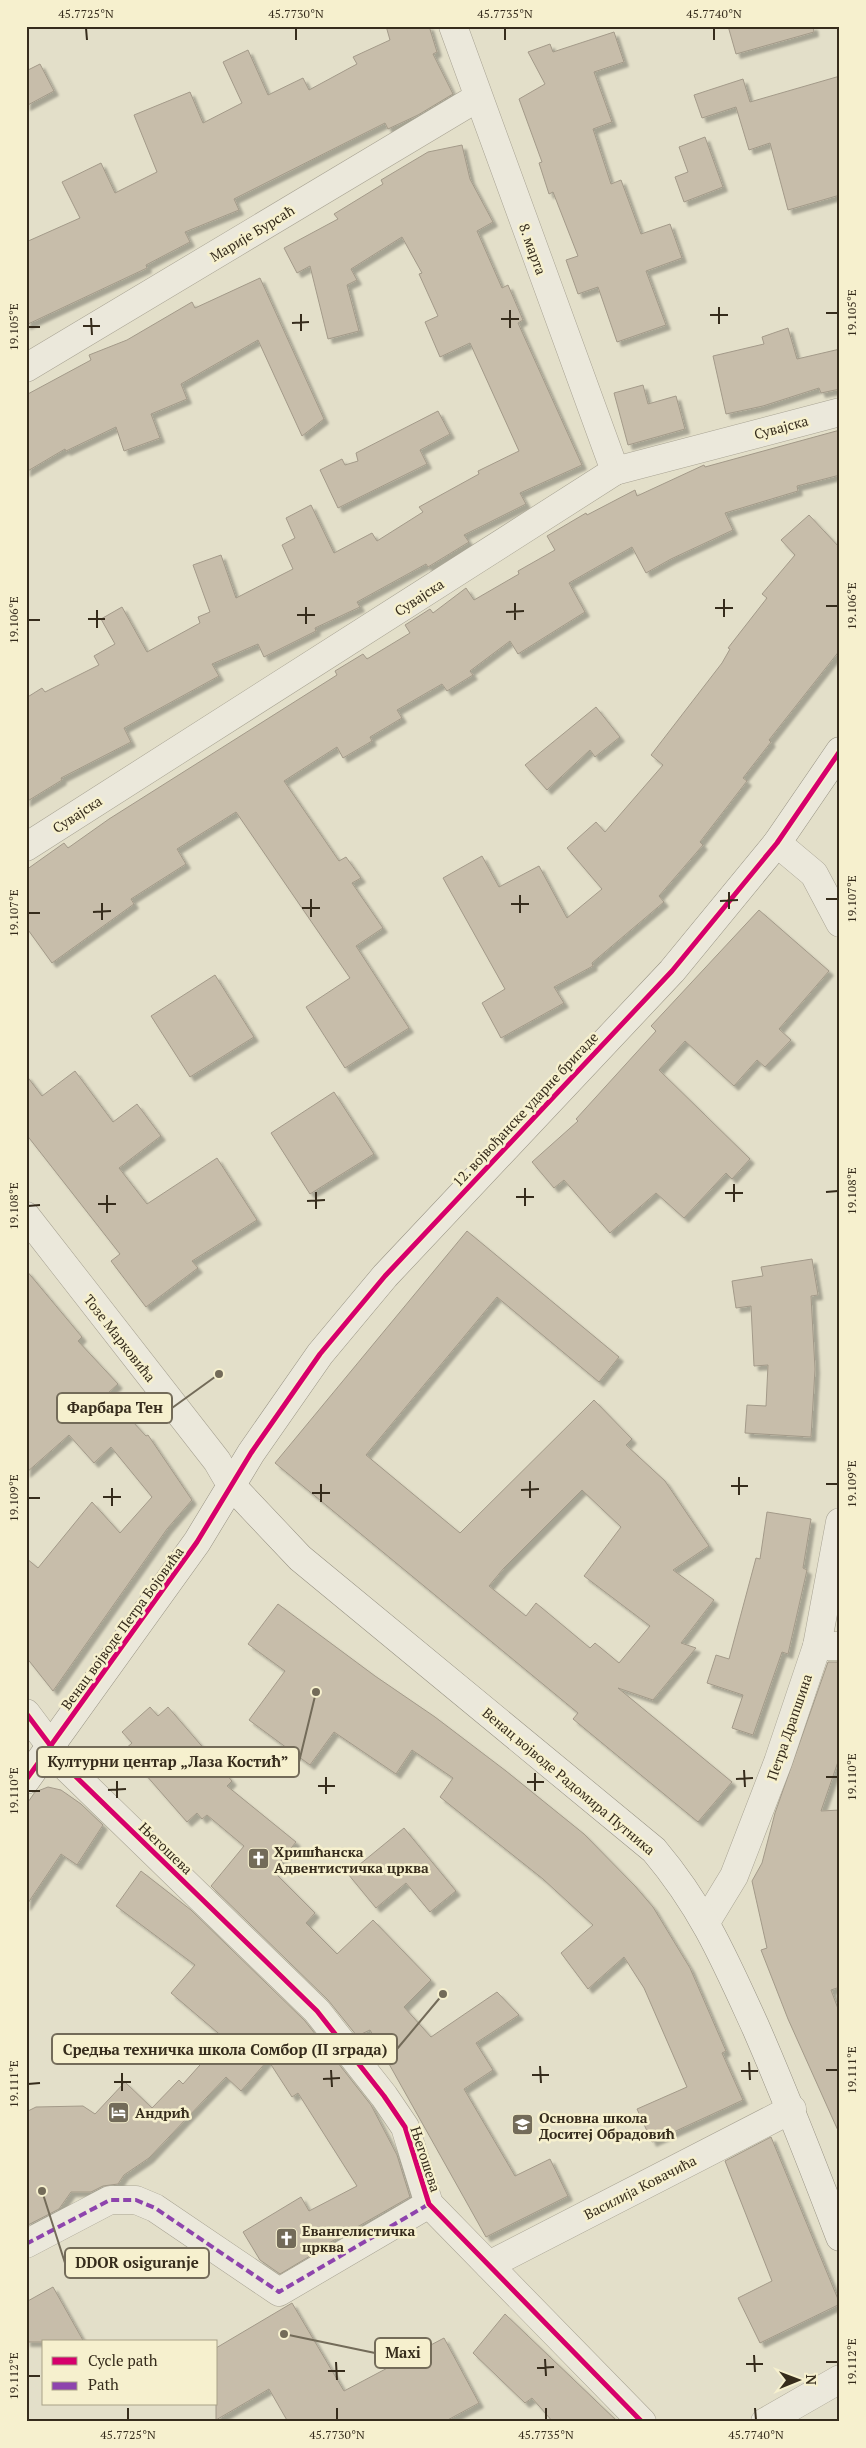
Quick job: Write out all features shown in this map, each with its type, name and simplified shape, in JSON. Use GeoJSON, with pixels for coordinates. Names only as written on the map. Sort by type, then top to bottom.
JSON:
{"type":"FeatureCollection","features":[{"type":"Feature","properties":{"kind":"street","name":"8. марта"},"geometry":{"type":"LineString","coordinates":[[453,26],[615,471]]}},
{"type":"Feature","properties":{"kind":"street","name":"Марије Бурсаћ"},"geometry":{"type":"LineString","coordinates":[[26,368],[478,98]]}},
{"type":"Feature","properties":{"kind":"street","name":"Сувајска"},"geometry":{"type":"LineString","coordinates":[[26,847],[615,471],[840,412]]}},
{"type":"Feature","properties":{"kind":"street","name":"12. војвођанске ударне бригаде"},"geometry":{"type":"LineString","coordinates":[[231,1485],[320,1354],[385,1276],[672,971],[777,843],[840,751]]}},
{"type":"Feature","properties":{"kind":"street"},"geometry":{"type":"LineString","coordinates":[[777,843],[814,874],[840,923]]}},
{"type":"Feature","properties":{"kind":"street","name":"Тозе Марковића"},"geometry":{"type":"LineString","coordinates":[[26,1216],[217,1461],[231,1485]]}},
{"type":"Feature","properties":{"kind":"street","name":"Венац војводе Петра Бојовића"},"geometry":{"type":"LineString","coordinates":[[26,1780],[197,1542],[231,1485]]}},
{"type":"Feature","properties":{"kind":"street","name":"Венац војводе Радомира Путника"},"geometry":{"type":"LineString","coordinates":[[231,1485],[300,1558],[654,1850],[674,1874],[706,1922],[792,2109],[840,2237]]}},
{"type":"Feature","properties":{"kind":"street","name":"Петра Драпшина"},"geometry":{"type":"LineString","coordinates":[[706,1922],[734,1876],[778,1762],[828,1646],[840,1522]]}},
{"type":"Feature","properties":{"kind":"street","name":"Његошева"},"geometry":{"type":"LineString","coordinates":[[26,1713],[68,1769],[317,2011],[384,2096],[405,2127],[428,2204],[642,2422]]}},
{"type":"Feature","properties":{"kind":"street","name":"Василија Ковачића"},"geometry":{"type":"LineString","coordinates":[[488,2265],[792,2109]]}},
{"type":"Feature","properties":{"kind":"street"},"geometry":{"type":"LineString","coordinates":[[26,2244],[110,2200],[126,2198],[156,2208],[279,2292],[428,2204]]}},
{"type":"Feature","properties":{"kind":"street"},"geometry":{"type":"LineString","coordinates":[[765,2422],[840,2378]]}},
{"type":"Feature","properties":{"kind":"building"},"geometry":{"type":"Polygon","coordinates":[[[386,26],[429,26],[437,52],[433,54],[453,94],[418,115],[388,129],[385,123],[234,199],[239,210],[185,232],[190,242],[146,265],[147,268],[26,325],[26,242],[80,218],[62,182],[101,163],[115,193],[157,172],[134,115],[190,92],[203,123],[242,103],[223,62],[248,50],[268,95],[303,78],[309,90],[357,64],[353,57],[390,40],[386,26]]]}},
{"type":"Feature","properties":{"kind":"building"},"geometry":{"type":"Polygon","coordinates":[[[728,26],[813,26],[814,32],[736,54],[728,26]]]}},
{"type":"Feature","properties":{"kind":"building"},"geometry":{"type":"Polygon","coordinates":[[[614,32],[624,62],[594,72],[612,122],[593,129],[611,184],[621,180],[641,234],[670,224],[682,258],[646,271],[666,325],[617,342],[598,287],[578,294],[566,260],[578,256],[553,192],[549,194],[539,163],[542,162],[519,99],[545,84],[528,52],[550,44],[553,52],[614,32]]]}},
{"type":"Feature","properties":{"kind":"building"},"geometry":{"type":"Polygon","coordinates":[[[40,64],[54,91],[26,106],[26,71],[40,64]]]}},
{"type":"Feature","properties":{"kind":"building"},"geometry":{"type":"Polygon","coordinates":[[[840,76],[840,195],[788,210],[770,143],[749,150],[736,107],[702,118],[694,95],[743,79],[750,102],[840,76]]]}},
{"type":"Feature","properties":{"kind":"building"},"geometry":{"type":"Polygon","coordinates":[[[705,137],[723,187],[684,202],[675,177],[688,172],[679,147],[705,137]]]}},
{"type":"Feature","properties":{"kind":"building"},"geometry":{"type":"Polygon","coordinates":[[[462,145],[470,179],[493,222],[477,231],[502,288],[508,285],[523,320],[518,323],[582,465],[520,493],[526,504],[464,535],[469,542],[428,567],[426,564],[357,602],[360,607],[315,628],[316,631],[264,657],[258,644],[212,664],[219,676],[124,728],[131,742],[61,778],[62,780],[26,802],[26,698],[42,688],[45,692],[99,665],[94,656],[115,644],[101,619],[122,607],[147,652],[200,623],[198,617],[210,612],[193,565],[221,555],[236,598],[293,569],[282,545],[295,538],[286,518],[311,505],[334,553],[372,533],[377,541],[423,512],[419,507],[479,474],[478,471],[519,451],[470,343],[440,357],[425,322],[438,316],[419,274],[422,273],[402,237],[351,269],[357,280],[347,285],[359,331],[328,339],[310,266],[297,273],[284,248],[338,219],[334,214],[383,184],[381,180],[428,152],[462,145]]]}},
{"type":"Feature","properties":{"kind":"building"},"geometry":{"type":"Polygon","coordinates":[[[260,278],[324,419],[302,436],[258,340],[181,384],[187,399],[151,414],[160,438],[124,451],[116,427],[66,451],[65,449],[26,472],[26,395],[91,360],[89,355],[127,340],[192,302],[195,308],[260,278]]]}},
{"type":"Feature","properties":{"kind":"building"},"geometry":{"type":"Polygon","coordinates":[[[788,328],[797,359],[840,349],[840,389],[821,393],[819,388],[763,406],[726,414],[713,356],[764,344],[762,337],[788,328]]]}},
{"type":"Feature","properties":{"kind":"building"},"geometry":{"type":"Polygon","coordinates":[[[643,385],[648,404],[676,396],[685,429],[628,445],[614,393],[643,385]]]}},
{"type":"Feature","properties":{"kind":"building"},"geometry":{"type":"Polygon","coordinates":[[[438,411],[450,434],[420,450],[427,464],[338,508],[320,470],[342,459],[345,465],[358,461],[356,453],[438,411]]]}},
{"type":"Feature","properties":{"kind":"building"},"geometry":{"type":"Polygon","coordinates":[[[840,430],[840,475],[797,486],[798,491],[725,513],[733,530],[646,573],[632,547],[569,583],[585,612],[518,654],[510,641],[470,671],[473,675],[447,691],[442,684],[397,710],[402,718],[370,737],[372,741],[343,758],[337,747],[284,781],[339,861],[346,857],[361,878],[352,883],[383,928],[356,946],[409,1028],[345,1068],[306,1007],[350,978],[236,812],[177,849],[186,864],[131,899],[134,904],[52,963],[26,927],[26,870],[64,843],[68,848],[109,819],[337,675],[335,671],[363,654],[367,659],[410,633],[405,625],[430,609],[433,613],[466,588],[474,600],[519,574],[518,571],[555,550],[547,536],[586,513],[587,515],[635,490],[637,496],[704,465],[705,467],[840,430]]]}},
{"type":"Feature","properties":{"kind":"building"},"geometry":{"type":"Polygon","coordinates":[[[809,515],[840,548],[840,650],[769,740],[771,742],[743,778],[747,781],[700,842],[703,845],[659,896],[664,902],[592,963],[593,966],[554,987],[564,1003],[501,1038],[482,1003],[505,989],[443,878],[482,856],[499,887],[539,866],[567,918],[602,889],[567,848],[596,822],[605,832],[663,765],[651,755],[722,663],[730,649],[728,648],[767,598],[762,594],[795,555],[781,540],[809,515]]]}},
{"type":"Feature","properties":{"kind":"building"},"geometry":{"type":"Polygon","coordinates":[[[596,707],[620,737],[595,757],[590,750],[547,790],[525,765],[596,707]]]}},
{"type":"Feature","properties":{"kind":"building"},"geometry":{"type":"Polygon","coordinates":[[[759,910],[829,971],[779,1029],[791,1040],[765,1067],[757,1060],[734,1086],[685,1041],[659,1070],[750,1159],[732,1179],[726,1173],[684,1218],[656,1193],[610,1233],[564,1180],[554,1188],[532,1162],[578,1121],[576,1119],[656,1031],[651,1026],[759,910]]]}},
{"type":"Feature","properties":{"kind":"building"},"geometry":{"type":"Polygon","coordinates":[[[215,975],[254,1037],[190,1077],[151,1016],[215,975]]]}},
{"type":"Feature","properties":{"kind":"building"},"geometry":{"type":"Polygon","coordinates":[[[75,1071],[113,1122],[137,1104],[161,1136],[119,1168],[147,1204],[217,1158],[257,1220],[192,1261],[198,1268],[146,1307],[111,1261],[120,1254],[26,1134],[26,1075],[42,1096],[75,1071]]]}},
{"type":"Feature","properties":{"kind":"building"},"geometry":{"type":"Polygon","coordinates":[[[334,1092],[374,1154],[310,1194],[271,1133],[334,1092]]]}},
{"type":"Feature","properties":{"kind":"building"},"geometry":{"type":"Polygon","coordinates":[[[467,1231],[619,1357],[599,1382],[497,1297],[366,1455],[460,1533],[594,1400],[632,1439],[626,1445],[665,1481],[709,1546],[673,1570],[714,1600],[681,1643],[696,1648],[653,1700],[618,1688],[732,1782],[698,1822],[573,1719],[578,1713],[275,1463],[467,1231]],[[582,1490],[503,1569],[489,1586],[526,1616],[536,1603],[590,1648],[595,1643],[619,1663],[650,1626],[584,1576],[621,1527],[582,1490]]]}},
{"type":"Feature","properties":{"kind":"building"},"geometry":{"type":"Polygon","coordinates":[[[812,1259],[818,1295],[811,1296],[815,1369],[811,1437],[745,1433],[747,1405],[766,1406],[768,1365],[754,1366],[751,1306],[736,1308],[732,1281],[763,1276],[761,1267],[812,1259]]]}},
{"type":"Feature","properties":{"kind":"building"},"geometry":{"type":"Polygon","coordinates":[[[26,1270],[82,1337],[78,1341],[118,1384],[107,1394],[146,1436],[148,1435],[192,1500],[167,1529],[53,1691],[26,1657],[26,1558],[38,1568],[92,1502],[120,1533],[152,1497],[111,1447],[94,1463],[69,1435],[26,1473],[26,1270]]]}},
{"type":"Feature","properties":{"kind":"building"},"geometry":{"type":"Polygon","coordinates":[[[767,1512],[811,1519],[803,1568],[807,1570],[788,1654],[782,1652],[753,1735],[732,1728],[743,1695],[707,1683],[716,1655],[729,1659],[756,1558],[760,1559],[767,1512]]]}},
{"type":"Feature","properties":{"kind":"building"},"geometry":{"type":"Polygon","coordinates":[[[278,1604],[375,1676],[435,1717],[506,1771],[584,1834],[635,1886],[653,1907],[690,1968],[726,2051],[722,2053],[743,2100],[652,2142],[637,2109],[687,2087],[644,1988],[624,1957],[588,1989],[561,1953],[593,1925],[543,1879],[440,1797],[453,1778],[412,1750],[396,1774],[334,1732],[310,1765],[249,1720],[285,1671],[248,1644],[278,1604]]]}},
{"type":"Feature","properties":{"kind":"building"},"geometry":{"type":"Polygon","coordinates":[[[828,1662],[840,1662],[840,1756],[821,1811],[840,1810],[840,1987],[831,1990],[840,2014],[840,2135],[788,2019],[761,1950],[767,1948],[752,1881],[762,1863],[775,1813],[828,1662]]]}},
{"type":"Feature","properties":{"kind":"building"},"geometry":{"type":"Polygon","coordinates":[[[150,1707],[158,1716],[168,1707],[232,1781],[227,1786],[296,1842],[273,1871],[315,1913],[306,1923],[337,1954],[373,1920],[431,1980],[404,2007],[431,2037],[497,1992],[519,2015],[476,2043],[493,2070],[464,2089],[515,2176],[550,2159],[568,2196],[486,2237],[370,2030],[357,2036],[328,2000],[211,1886],[244,1846],[207,1815],[202,1819],[197,1813],[187,1822],[124,1750],[132,1743],[122,1732],[150,1707]]]}},
{"type":"Feature","properties":{"kind":"building"},"geometry":{"type":"Polygon","coordinates":[[[48,1787],[61,1790],[81,1804],[103,1825],[77,1865],[61,1854],[26,1906],[26,1805],[35,1792],[48,1787]]]}},
{"type":"Feature","properties":{"kind":"building"},"geometry":{"type":"Polygon","coordinates":[[[404,1828],[456,1891],[430,1912],[406,1883],[376,1908],[348,1874],[404,1828]]]}},
{"type":"Feature","properties":{"kind":"building"},"geometry":{"type":"Polygon","coordinates":[[[141,1871],[191,1910],[305,2021],[371,2105],[397,2155],[410,2197],[329,2243],[280,2274],[260,2260],[243,2232],[301,2197],[309,2211],[357,2186],[298,2093],[292,2097],[268,2060],[241,2091],[226,2077],[149,2158],[124,2175],[118,2184],[103,2186],[91,2192],[71,2192],[59,2209],[26,2226],[26,2112],[36,2107],[83,2106],[95,2114],[125,2082],[152,2108],[179,2080],[183,2084],[224,2038],[171,1993],[195,1965],[116,1906],[141,1871]]]}},
{"type":"Feature","properties":{"kind":"building"},"geometry":{"type":"Polygon","coordinates":[[[771,2137],[840,2304],[760,2343],[738,2298],[772,2281],[725,2161],[771,2137]]]}},
{"type":"Feature","properties":{"kind":"building"},"geometry":{"type":"Polygon","coordinates":[[[53,2287],[83,2340],[26,2342],[26,2302],[53,2287]]]}},
{"type":"Feature","properties":{"kind":"building"},"geometry":{"type":"Polygon","coordinates":[[[292,2303],[344,2391],[444,2338],[479,2403],[444,2422],[288,2422],[269,2389],[216,2420],[216,2406],[218,2406],[218,2347],[292,2303]]]}},
{"type":"Feature","properties":{"kind":"building"},"geometry":{"type":"Polygon","coordinates":[[[505,2314],[618,2422],[553,2422],[532,2398],[525,2403],[473,2353],[505,2314]]]}},
{"type":"Feature","properties":{"kind":"marked path"},"geometry":{"type":"LineString","coordinates":[[26,2244],[110,2200],[136,2200],[155,2208],[279,2292],[429,2204]]}},
{"type":"Feature","properties":{"kind":"cycle path"},"geometry":{"type":"LineString","coordinates":[[26,1780],[197,1542],[251,1453],[320,1354],[385,1276],[672,971],[777,843],[840,751]]}},
{"type":"Feature","properties":{"kind":"cycle path"},"geometry":{"type":"LineString","coordinates":[[26,1713],[68,1769],[317,2011],[384,2096],[405,2127],[429,2204],[642,2422]]}},
{"type":"Feature","properties":{"kind":"place","name":"Фарбара Тен"},"geometry":{"type":"Point","coordinates":[219,1374]}},
{"type":"Feature","properties":{"kind":"place","name":"Културни центар „Лаза Костић”"},"geometry":{"type":"Point","coordinates":[316,1692]}},
{"type":"Feature","properties":{"kind":"place","name":"Хришћанска Адвентистичка црква"},"geometry":{"type":"Point","coordinates":[258,1859]}},
{"type":"Feature","properties":{"kind":"place","name":"Средња техничка школа Сомбор (II зграда)"},"geometry":{"type":"Point","coordinates":[443,1994]}},
{"type":"Feature","properties":{"kind":"place","name":"Андрић"},"geometry":{"type":"Point","coordinates":[119,2112]}},
{"type":"Feature","properties":{"kind":"place","name":"Основна школа Доситеј Обрадовић"},"geometry":{"type":"Point","coordinates":[523,2125]}},
{"type":"Feature","properties":{"kind":"place","name":"DDOR osiguranje"},"geometry":{"type":"Point","coordinates":[42,2191]}},
{"type":"Feature","properties":{"kind":"place","name":"Евангелистичка црква"},"geometry":{"type":"Point","coordinates":[286,2238]}},
{"type":"Feature","properties":{"kind":"place","name":"Maxi"},"geometry":{"type":"Point","coordinates":[284,2334]}}]}
